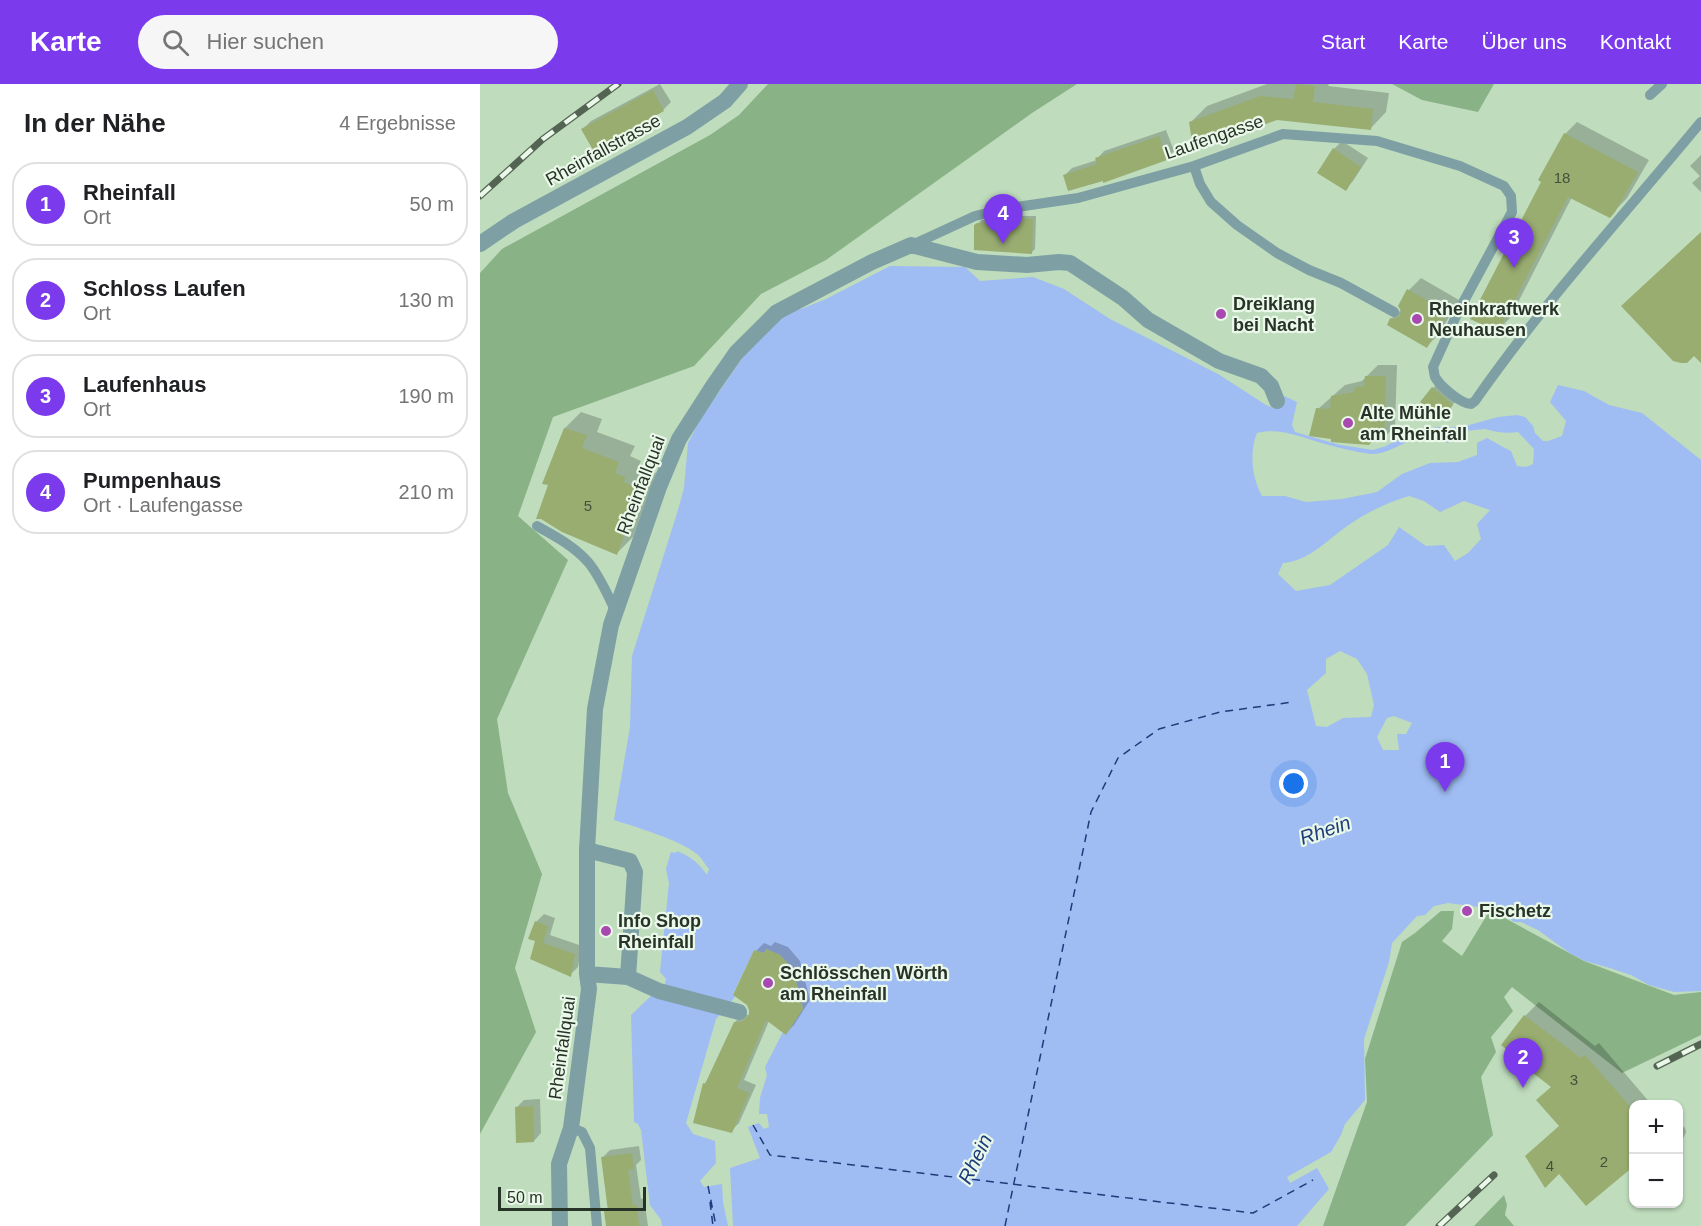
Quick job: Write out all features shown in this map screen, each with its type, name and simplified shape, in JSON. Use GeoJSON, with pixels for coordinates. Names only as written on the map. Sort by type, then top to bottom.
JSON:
{"type":"FeatureCollection","features":[{"type":"Feature","properties":{"kind":"street","name":"Rheinfallstrasse"},"geometry":{"type":"LineString","coordinates":[[480,244],[514,221],[687,127],[725,101],[740,84]]}},
{"type":"Feature","properties":{"kind":"street"},"geometry":{"type":"LineString","coordinates":[[911,245],[977,262],[1027,265],[1070,263],[1123,298],[1148,320],[1220,361],[1261,376],[1271,386],[1277,401]]}},
{"type":"Feature","properties":{"kind":"street","name":"Rheinfallquai"},"geometry":{"type":"LineString","coordinates":[[571,1128],[589,989],[587,850],[595,709],[611,625],[659,488],[678,440],[733,357],[754,333],[777,312],[872,262],[911,245]]}},
{"type":"Feature","properties":{"kind":"street"},"geometry":{"type":"LineString","coordinates":[[587,850],[630,861],[633,866],[628,977],[659,991],[740,1011]]}},
{"type":"Feature","properties":{"kind":"street","name":"Rheinfallquai"},"geometry":{"type":"LineString","coordinates":[[587,974],[628,977]]}},
{"type":"Feature","properties":{"kind":"street"},"geometry":{"type":"LineString","coordinates":[[560,1226],[559,1164],[571,1128]]}},
{"type":"Feature","properties":{"kind":"lane"},"geometry":{"type":"LineString","coordinates":[[1645,84],[1656,90]]}},
{"type":"Feature","properties":{"kind":"lane","name":"Laufengasse"},"geometry":{"type":"LineString","coordinates":[[911,245],[975,216],[1003,209],[1078,198],[1194,166],[1283,134],[1377,141],[1460,166],[1504,186],[1511,196],[1512,212],[1458,312],[1433,367],[1434,376],[1442,386],[1462,402],[1471,404],[1566,281],[1701,122]]}},
{"type":"Feature","properties":{"kind":"lane"},"geometry":{"type":"LineString","coordinates":[[1194,166],[1200,184],[1211,202],[1237,225],[1277,253],[1309,270],[1341,283],[1394,312]]}},
{"type":"Feature","properties":{"kind":"lane"},"geometry":{"type":"LineString","coordinates":[[537,526],[573,549],[589,563],[616,613]]}},
{"type":"Feature","properties":{"kind":"lane"},"geometry":{"type":"LineString","coordinates":[[571,1128],[582,1132],[590,1149],[597,1226]]}},
{"type":"Feature","properties":{"kind":"green space"},"geometry":{"type":"Polygon","coordinates":[[[768,84],[1077,84],[1032,113],[826,260],[761,294],[694,366],[553,417],[518,516],[568,560],[497,719],[508,793],[542,874],[515,968],[536,1032],[480,1134],[480,273],[502,249],[710,135],[739,115],[768,84]]]}},
{"type":"Feature","properties":{"kind":"green space"},"geometry":{"type":"Polygon","coordinates":[[[1392,84],[1494,84],[1478,112],[1422,100],[1392,84]]]}},
{"type":"Feature","properties":{"kind":"green space"},"geometry":{"type":"Polygon","coordinates":[[[1490,910],[1584,961],[1674,995],[1701,992],[1701,1035],[1622,1073],[1512,987],[1504,997],[1513,1011],[1491,1037],[1496,1052],[1481,1077],[1493,1135],[1405,1226],[1323,1226],[1367,1102],[1365,1059],[1402,942],[1441,911],[1454,911],[1452,929],[1442,941],[1462,956],[1490,910]]]}},
{"type":"Feature","properties":{"kind":"green space"},"geometry":{"type":"Polygon","coordinates":[[[1504,1195],[1507,1205],[1505,1215],[1514,1226],[1474,1226],[1504,1195]]]}},
{"type":"Feature","properties":{"kind":"water","name":"Rhein"},"geometry":{"type":"Polygon","coordinates":[[[890,266],[965,267],[980,281],[1033,277],[1064,289],[1110,319],[1218,374],[1266,405],[1273,408],[1284,396],[1297,402],[1292,425],[1295,432],[1340,445],[1373,450],[1386,446],[1411,432],[1437,427],[1462,427],[1498,417],[1517,415],[1525,417],[1533,426],[1535,433],[1543,441],[1548,441],[1562,436],[1566,421],[1550,402],[1558,385],[1584,391],[1609,405],[1642,413],[1701,460],[1701,991],[1674,992],[1649,985],[1631,975],[1585,961],[1571,954],[1538,930],[1521,922],[1514,922],[1495,909],[1448,903],[1434,906],[1425,915],[1417,916],[1392,943],[1389,962],[1364,1039],[1365,1100],[1345,1124],[1331,1152],[1287,1177],[1290,1183],[1317,1168],[1329,1189],[1297,1226],[733,1226],[730,1168],[760,1158],[748,1127],[759,1123],[764,1129],[769,1127],[767,1114],[759,1114],[760,1098],[767,1075],[765,1067],[783,1032],[803,1009],[793,969],[780,955],[766,949],[764,953],[754,950],[733,994],[735,997],[716,1019],[686,1123],[693,1134],[715,1141],[716,1163],[700,1181],[704,1187],[722,1184],[728,1226],[662,1226],[661,1220],[650,1205],[641,1130],[634,1122],[631,1015],[651,996],[662,998],[666,979],[660,972],[669,883],[666,869],[671,852],[676,853],[677,851],[690,858],[707,875],[709,869],[697,854],[680,844],[614,820],[630,727],[632,656],[684,488],[688,443],[701,418],[750,347],[796,308],[801,309],[826,299],[890,266]],[[1485,429],[1464,431],[1456,436],[1455,441],[1445,443],[1436,438],[1417,438],[1389,450],[1371,454],[1283,432],[1257,433],[1252,457],[1254,473],[1262,496],[1285,496],[1306,502],[1342,499],[1377,492],[1402,474],[1430,463],[1458,462],[1477,455],[1477,443],[1487,438],[1511,451],[1517,466],[1526,467],[1533,464],[1534,449],[1518,432],[1485,429]],[[1409,496],[1359,518],[1308,555],[1283,563],[1278,574],[1296,591],[1330,585],[1388,545],[1399,527],[1426,546],[1444,545],[1455,561],[1468,553],[1481,539],[1477,524],[1490,510],[1464,501],[1440,512],[1424,501],[1409,496]],[[1340,651],[1326,659],[1326,673],[1307,690],[1316,726],[1327,727],[1343,718],[1371,717],[1374,705],[1367,674],[1357,659],[1340,651]],[[1394,716],[1387,718],[1377,737],[1383,750],[1399,750],[1397,734],[1406,734],[1412,723],[1394,716]]]}},
{"type":"Feature","properties":{"kind":"building"},"geometry":{"type":"Polygon","coordinates":[[[1296,84],[1315,86],[1313,102],[1373,109],[1371,130],[1277,120],[1201,148],[1193,148],[1189,122],[1260,96],[1293,99],[1296,84]]]}},
{"type":"Feature","properties":{"kind":"building"},"geometry":{"type":"Polygon","coordinates":[[[653,90],[664,111],[593,150],[581,129],[653,90]]]}},
{"type":"Feature","properties":{"kind":"building"},"geometry":{"type":"Polygon","coordinates":[[[1564,133],[1638,172],[1610,218],[1568,197],[1498,332],[1470,319],[1541,182],[1538,180],[1564,133]]]}},
{"type":"Feature","properties":{"kind":"building"},"geometry":{"type":"Polygon","coordinates":[[[1159,136],[1167,160],[1103,183],[1103,181],[1068,191],[1063,175],[1097,164],[1095,158],[1159,136]]]}},
{"type":"Feature","properties":{"kind":"building"},"geometry":{"type":"Polygon","coordinates":[[[1333,148],[1361,167],[1346,191],[1317,173],[1333,148]]]}},
{"type":"Feature","properties":{"kind":"building"},"geometry":{"type":"Polygon","coordinates":[[[1009,218],[1033,219],[1032,254],[974,250],[974,225],[977,223],[1009,223],[1009,218]]]}},
{"type":"Feature","properties":{"kind":"building"},"geometry":{"type":"Polygon","coordinates":[[[1701,232],[1701,363],[1694,356],[1687,363],[1681,363],[1673,361],[1621,306],[1701,232]]]}},
{"type":"Feature","properties":{"kind":"building","name":"Rheinkraftwerk Neuhausen"},"geometry":{"type":"Polygon","coordinates":[[[1407,289],[1448,312],[1427,348],[1387,325],[1390,318],[1395,319],[1400,316],[1401,311],[1398,306],[1407,289]]]}},
{"type":"Feature","properties":{"kind":"building","name":"Alte Mühle am Rheinfall"},"geometry":{"type":"Polygon","coordinates":[[[1365,376],[1386,376],[1384,440],[1373,440],[1369,445],[1331,442],[1331,439],[1309,436],[1316,408],[1330,409],[1331,396],[1354,392],[1355,387],[1364,386],[1365,376]]]}},
{"type":"Feature","properties":{"kind":"building"},"geometry":{"type":"Polygon","coordinates":[[[1432,387],[1453,405],[1442,419],[1420,402],[1432,387]]]}},
{"type":"Feature","properties":{"kind":"building"},"geometry":{"type":"Polygon","coordinates":[[[564,428],[587,435],[582,448],[619,462],[615,473],[625,477],[624,482],[641,489],[617,555],[562,532],[541,519],[536,519],[548,485],[542,484],[564,428]]]}},
{"type":"Feature","properties":{"kind":"building"},"geometry":{"type":"Polygon","coordinates":[[[535,921],[548,926],[543,943],[575,954],[571,977],[530,959],[535,941],[528,939],[535,921]]]}},
{"type":"Feature","properties":{"kind":"building"},"geometry":{"type":"Polygon","coordinates":[[[766,949],[780,955],[793,969],[803,1009],[786,1035],[766,1020],[737,1088],[749,1093],[732,1133],[693,1123],[703,1083],[705,1084],[734,1022],[742,1022],[749,1015],[747,1005],[733,995],[754,950],[764,953],[766,949]]]}},
{"type":"Feature","properties":{"kind":"building"},"geometry":{"type":"Polygon","coordinates":[[[1524,1015],[1581,1058],[1585,1055],[1629,1105],[1629,1170],[1586,1206],[1559,1174],[1545,1188],[1525,1156],[1559,1126],[1536,1100],[1551,1087],[1501,1045],[1524,1015]]]}},
{"type":"Feature","properties":{"kind":"building"},"geometry":{"type":"Polygon","coordinates":[[[533,1106],[534,1142],[516,1143],[515,1107],[533,1106]]]}},
{"type":"Feature","properties":{"kind":"building"},"geometry":{"type":"Polygon","coordinates":[[[632,1153],[634,1169],[628,1170],[633,1206],[637,1205],[639,1226],[606,1226],[604,1211],[608,1211],[601,1157],[632,1153]]]}},
{"type":"Feature","properties":{"kind":"ferry route"},"geometry":{"type":"LineString","coordinates":[[1005,1226],[1091,812],[1118,758],[1159,729],[1220,712],[1293,702]]}},
{"type":"Feature","properties":{"kind":"ferry route"},"geometry":{"type":"LineString","coordinates":[[753,1125],[770,1155],[1253,1213],[1313,1180]]}},
{"type":"Feature","properties":{"kind":"ferry route"},"geometry":{"type":"LineString","coordinates":[[708,1186],[716,1226]]}},
{"type":"Feature","properties":{"kind":"ferry route"},"geometry":{"type":"LineString","coordinates":[[710,1202],[713,1226]]}},
{"type":"Feature","properties":{"kind":"railway"},"geometry":{"type":"LineString","coordinates":[[480,196],[543,139],[618,84]]}},
{"type":"Feature","properties":{"kind":"railway"},"geometry":{"type":"LineString","coordinates":[[1657,1066],[1701,1044]]}},
{"type":"Feature","properties":{"kind":"railway"},"geometry":{"type":"LineString","coordinates":[[1439,1226],[1494,1175]]}},
{"type":"Feature","properties":{"kind":"place","name":"Pumpenhaus"},"geometry":{"type":"Point","coordinates":[1003,244]}},
{"type":"Feature","properties":{"kind":"place","name":"Laufenhaus"},"geometry":{"type":"Point","coordinates":[1514,268]}},
{"type":"Feature","properties":{"kind":"place","name":"Dreiklang bei Nacht"},"geometry":{"type":"Point","coordinates":[1221,314]}},
{"type":"Feature","properties":{"kind":"place","name":"Rheinkraftwerk Neuhausen"},"geometry":{"type":"Point","coordinates":[1417,319]}},
{"type":"Feature","properties":{"kind":"place","name":"Alte Mühle am Rheinfall"},"geometry":{"type":"Point","coordinates":[1348,423]}},
{"type":"Feature","properties":{"kind":"place","name":"Rheinfall"},"geometry":{"type":"Point","coordinates":[1445,792]}},
{"type":"Feature","properties":{"kind":"place","name":"Fischetz"},"geometry":{"type":"Point","coordinates":[1467,911]}},
{"type":"Feature","properties":{"kind":"place","name":"Info Shop Rheinfall"},"geometry":{"type":"Point","coordinates":[606,931]}},
{"type":"Feature","properties":{"kind":"place","name":"Schlösschen Wörth am Rheinfall"},"geometry":{"type":"Point","coordinates":[768,983]}},
{"type":"Feature","properties":{"kind":"place","name":"Schloss Laufen"},"geometry":{"type":"Point","coordinates":[1523,1088]}}]}
